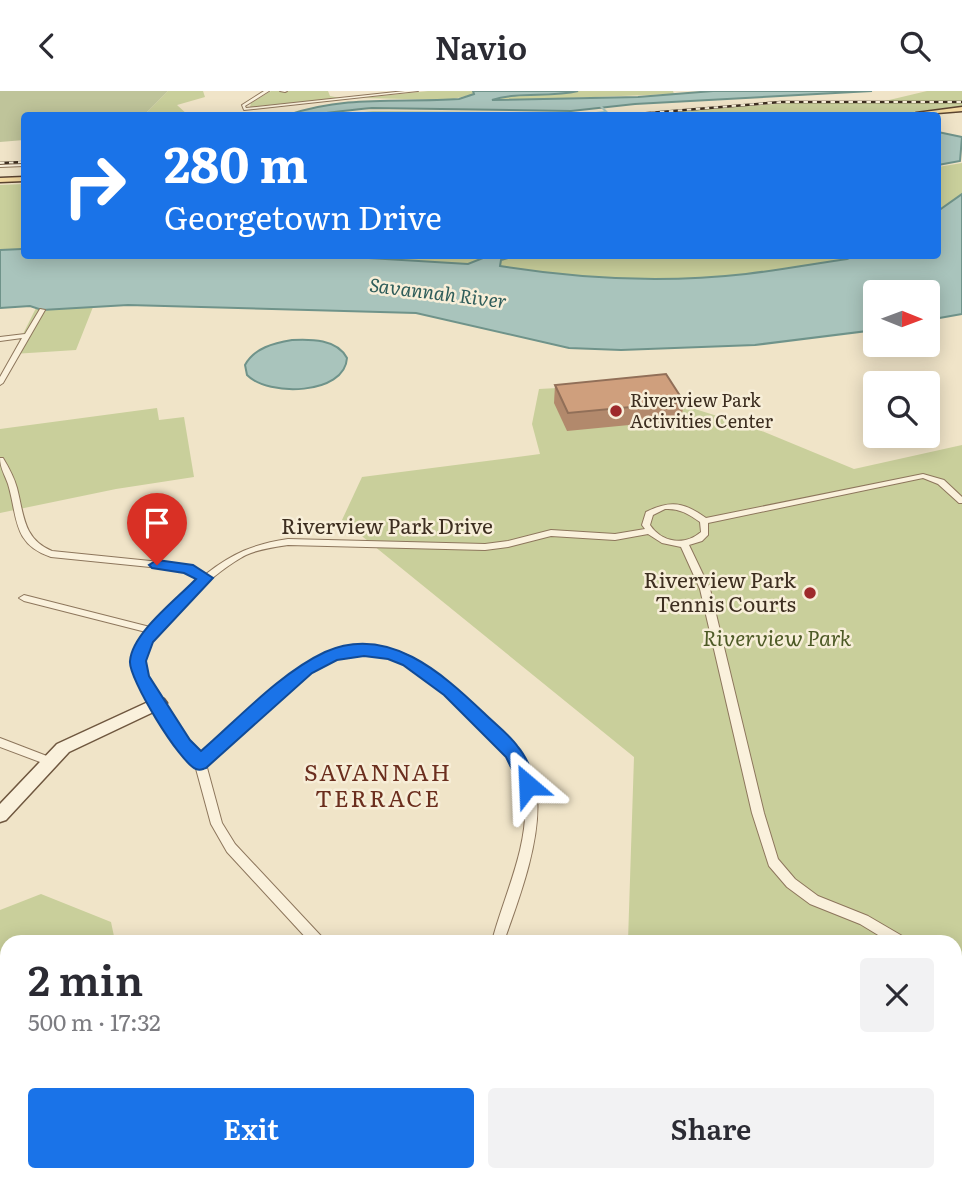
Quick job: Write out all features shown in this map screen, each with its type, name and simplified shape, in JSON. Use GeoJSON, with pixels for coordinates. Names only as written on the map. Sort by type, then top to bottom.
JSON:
{"type":"FeatureCollection","features":[{"type":"Feature","properties":{"kind":"main road"},"geometry":{"type":"LineString","coordinates":[[941,113],[962,111]]}},
{"type":"Feature","properties":{"kind":"main road"},"geometry":{"type":"LineString","coordinates":[[941,114],[962,111]]}},
{"type":"Feature","properties":{"kind":"main road"},"geometry":{"type":"LineString","coordinates":[[0,179],[21,178]]}},
{"type":"Feature","properties":{"kind":"street"},"geometry":{"type":"LineString","coordinates":[[267,91],[248,101],[243,106],[245,109],[416,91]]}},
{"type":"Feature","properties":{"kind":"street"},"geometry":{"type":"LineString","coordinates":[[0,166],[21,165]]}},
{"type":"Feature","properties":{"kind":"street"},"geometry":{"type":"LineString","coordinates":[[0,383],[42,310]]}},
{"type":"Feature","properties":{"kind":"street"},"geometry":{"type":"LineString","coordinates":[[0,341],[26,339]]}},
{"type":"Feature","properties":{"kind":"street"},"geometry":{"type":"LineString","coordinates":[[0,460],[13,482],[26,540],[38,550],[180,567],[206,578]]}},
{"type":"Feature","properties":{"kind":"street"},"geometry":{"type":"LineString","coordinates":[[704,521],[705,533],[693,542],[684,544],[664,541],[649,531],[646,525],[649,514],[663,507],[682,507],[704,521],[923,476],[941,482],[962,501]]}},
{"type":"Feature","properties":{"kind":"street","name":"Riverview Park Drive"},"geometry":{"type":"LineString","coordinates":[[159,703],[140,677],[138,668],[142,646],[153,631],[206,578],[241,554],[266,545],[288,542],[485,547],[551,533],[615,537],[649,531]]}},
{"type":"Feature","properties":{"kind":"street"},"geometry":{"type":"LineString","coordinates":[[684,544],[705,589],[760,821],[773,862],[791,883],[814,900],[864,920],[889,935]]}},
{"type":"Feature","properties":{"kind":"street"},"geometry":{"type":"LineString","coordinates":[[24,598],[153,631]]}},
{"type":"Feature","properties":{"kind":"street"},"geometry":{"type":"LineString","coordinates":[[200,763],[273,697],[324,659],[364,650],[390,653],[409,660],[450,691],[505,743],[519,762],[528,785],[531,803],[526,846],[500,935]]}},
{"type":"Feature","properties":{"kind":"street"},"geometry":{"type":"LineString","coordinates":[[0,815],[48,761],[78,739],[159,703],[183,745],[200,763],[217,824],[230,848],[311,935]]}},
{"type":"Feature","properties":{"kind":"street"},"geometry":{"type":"LineString","coordinates":[[0,743],[48,761]]}},
{"type":"Feature","properties":{"kind":"green space"},"geometry":{"type":"Polygon","coordinates":[[[0,91],[168,91],[147,112],[21,112],[21,140],[0,142],[0,91]]]}},
{"type":"Feature","properties":{"kind":"green space"},"geometry":{"type":"Polygon","coordinates":[[[168,91],[203,91],[205,97],[177,105],[185,112],[147,112],[168,91]]]}},
{"type":"Feature","properties":{"kind":"green space"},"geometry":{"type":"Polygon","coordinates":[[[271,91],[328,91],[330,96],[340,98],[250,107],[251,103],[271,91]]]}},
{"type":"Feature","properties":{"kind":"green space"},"geometry":{"type":"Polygon","coordinates":[[[428,91],[473,91],[474,94],[449,100],[362,98],[428,91]]]}},
{"type":"Feature","properties":{"kind":"green space"},"geometry":{"type":"Polygon","coordinates":[[[578,91],[673,91],[674,94],[490,101],[512,96],[578,91]]]}},
{"type":"Feature","properties":{"kind":"green space"},"geometry":{"type":"Polygon","coordinates":[[[927,91],[962,91],[962,106],[914,112],[668,112],[803,102],[885,101],[927,91]]]}},
{"type":"Feature","properties":{"kind":"green space"},"geometry":{"type":"Polygon","coordinates":[[[373,111],[518,112],[364,112],[373,111]]]}},
{"type":"Feature","properties":{"kind":"green space"},"geometry":{"type":"Polygon","coordinates":[[[962,163],[962,194],[941,209],[941,166],[962,163]]]}},
{"type":"Feature","properties":{"kind":"green space"},"geometry":{"type":"Polygon","coordinates":[[[21,184],[21,249],[0,250],[0,185],[21,184]]]}},
{"type":"Feature","properties":{"kind":"green space"},"geometry":{"type":"Polygon","coordinates":[[[375,259],[480,259],[468,264],[375,259]]]}},
{"type":"Feature","properties":{"kind":"green space"},"geometry":{"type":"Polygon","coordinates":[[[847,259],[746,274],[654,279],[561,274],[500,266],[501,260],[847,259]]]}},
{"type":"Feature","properties":{"kind":"green space"},"geometry":{"type":"Polygon","coordinates":[[[93,307],[76,350],[13,354],[36,308],[42,310],[93,307]]]}},
{"type":"Feature","properties":{"kind":"green space","name":"Riverview Park"},"geometry":{"type":"Polygon","coordinates":[[[667,382],[695,409],[752,427],[854,469],[962,445],[962,935],[628,935],[634,757],[342,520],[362,477],[540,454],[532,424],[539,389],[667,382]]]}},
{"type":"Feature","properties":{"kind":"green space"},"geometry":{"type":"Polygon","coordinates":[[[157,408],[159,420],[184,417],[194,477],[116,489],[0,513],[0,429],[157,408]]]}},
{"type":"Feature","properties":{"kind":"green space"},"geometry":{"type":"Polygon","coordinates":[[[41,894],[111,922],[114,935],[0,935],[0,910],[41,894]]]}},
{"type":"Feature","properties":{"kind":"water"},"geometry":{"type":"Polygon","coordinates":[[[473,91],[578,91],[492,100],[638,97],[713,91],[872,91],[635,104],[571,111],[372,108],[299,112],[352,102],[459,99],[474,94],[473,91]]]}},
{"type":"Feature","properties":{"kind":"water"},"geometry":{"type":"Polygon","coordinates":[[[941,133],[962,137],[960,161],[941,164],[941,133]]]}},
{"type":"Feature","properties":{"kind":"water","name":"Savannah River"},"geometry":{"type":"Polygon","coordinates":[[[962,194],[962,314],[940,318],[940,280],[863,280],[863,332],[755,345],[621,350],[569,348],[416,313],[128,305],[42,310],[30,306],[0,308],[0,250],[21,249],[21,259],[385,259],[468,264],[480,259],[504,259],[501,260],[500,266],[592,277],[654,279],[746,274],[847,259],[941,259],[941,209],[962,194]]]}},
{"type":"Feature","properties":{"kind":"water"},"geometry":{"type":"Polygon","coordinates":[[[292,340],[315,340],[337,347],[347,358],[343,370],[333,379],[304,389],[271,387],[247,375],[245,365],[259,350],[292,340]]]}},
{"type":"Feature","properties":{"kind":"building"},"geometry":{"type":"Polygon","coordinates":[[[666,374],[684,402],[568,413],[555,385],[666,374]]]}},
{"type":"Feature","properties":{"kind":"waterway"},"geometry":{"type":"LineString","coordinates":[[598,103],[607,112]]}},
{"type":"Feature","properties":{"kind":"railway"},"geometry":{"type":"LineString","coordinates":[[660,112],[781,102],[962,102]]}},
{"type":"Feature","properties":{"kind":"railway"},"geometry":{"type":"LineString","coordinates":[[0,163],[21,162]]}},
{"type":"Feature","properties":{"kind":"place","name":"Riverview Park Activities Center"},"geometry":{"type":"Point","coordinates":[616,411]}},
{"type":"Feature","properties":{"kind":"place","name":"Riverview Park Tennis Courts"},"geometry":{"type":"Point","coordinates":[810,593]}},
{"type":"Feature","properties":{"kind":"district","name":"SAVANNAH TERRACE"},"geometry":{"type":"Point","coordinates":[378,786]}},
{"type":"Feature","properties":{"kind":"route"},"geometry":{"type":"LineString","coordinates":[[157,565],[188,568],[206,578],[146,639],[138,661],[140,677],[183,745],[200,763],[306,669],[334,655],[354,650],[379,651],[409,660],[450,691],[513,752],[525,773],[528,785]]}}]}
